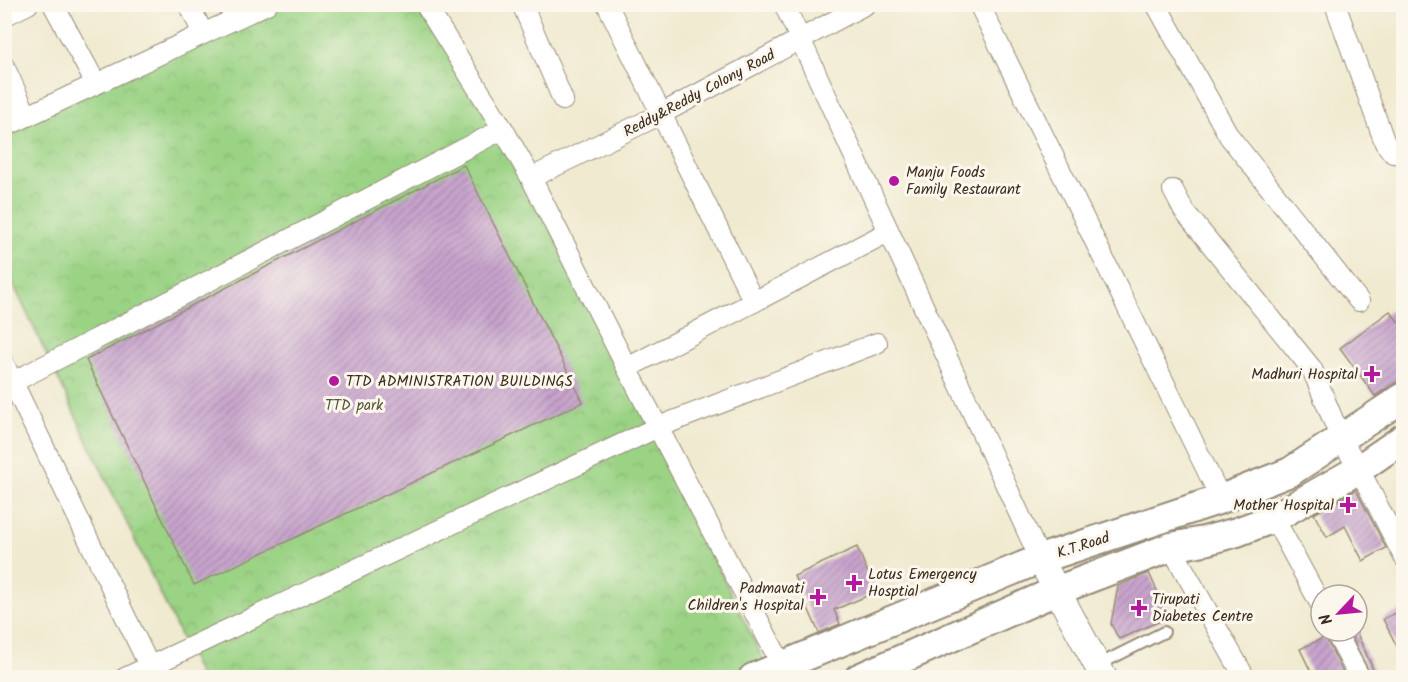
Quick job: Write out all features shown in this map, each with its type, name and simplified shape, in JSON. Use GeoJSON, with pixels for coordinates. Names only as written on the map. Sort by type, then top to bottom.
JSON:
{"type":"FeatureCollection","features":[{"type":"Feature","properties":{"kind":"main road","name":"K.T.Road"},"geometry":{"type":"LineString","coordinates":[[753,678],[785,671],[1040,559],[1221,499],[1290,472],[1404,397]]}},
{"type":"Feature","properties":{"kind":"main road"},"geometry":{"type":"LineString","coordinates":[[859,678],[1056,591],[1171,546],[1204,541],[1238,532],[1274,518],[1359,469],[1404,438]]}},
{"type":"Feature","properties":{"kind":"street"},"geometry":{"type":"LineString","coordinates":[[4,16],[28,4]]}},
{"type":"Feature","properties":{"kind":"street"},"geometry":{"type":"LineString","coordinates":[[53,4],[96,84]]}},
{"type":"Feature","properties":{"kind":"street"},"geometry":{"type":"LineString","coordinates":[[189,4],[203,34]]}},
{"type":"Feature","properties":{"kind":"street"},"geometry":{"type":"LineString","coordinates":[[4,127],[267,4]]}},
{"type":"Feature","properties":{"kind":"street"},"geometry":{"type":"LineString","coordinates":[[425,4],[531,178],[785,671]]}},
{"type":"Feature","properties":{"kind":"street"},"geometry":{"type":"LineString","coordinates":[[522,4],[563,100]]}},
{"type":"Feature","properties":{"kind":"street"},"geometry":{"type":"LineString","coordinates":[[607,4],[754,302]]}},
{"type":"Feature","properties":{"kind":"street"},"geometry":{"type":"LineString","coordinates":[[784,4],[1040,559],[1101,672]]}},
{"type":"Feature","properties":{"kind":"street","name":"Reddy&Reddy Colony Road"},"geometry":{"type":"LineString","coordinates":[[531,178],[661,114],[866,4]]}},
{"type":"Feature","properties":{"kind":"street"},"geometry":{"type":"LineString","coordinates":[[979,4],[1221,499]]}},
{"type":"Feature","properties":{"kind":"street"},"geometry":{"type":"LineString","coordinates":[[1156,4],[1229,136],[1359,301]]}},
{"type":"Feature","properties":{"kind":"street"},"geometry":{"type":"LineString","coordinates":[[1335,4],[1385,142],[1393,153],[1404,154]]}},
{"type":"Feature","properties":{"kind":"street"},"geometry":{"type":"LineString","coordinates":[[4,66],[27,116]]}},
{"type":"Feature","properties":{"kind":"street"},"geometry":{"type":"LineString","coordinates":[[152,672],[9,373],[503,129]]}},
{"type":"Feature","properties":{"kind":"street"},"geometry":{"type":"LineString","coordinates":[[1173,190],[1184,212],[1312,369],[1341,439],[1404,557]]}},
{"type":"Feature","properties":{"kind":"street"},"geometry":{"type":"LineString","coordinates":[[627,368],[888,232]]}},
{"type":"Feature","properties":{"kind":"street"},"geometry":{"type":"LineString","coordinates":[[125,678],[152,672],[658,427],[877,343]]}},
{"type":"Feature","properties":{"kind":"street"},"geometry":{"type":"LineString","coordinates":[[1274,518],[1309,583]]}},
{"type":"Feature","properties":{"kind":"street"},"geometry":{"type":"LineString","coordinates":[[1171,546],[1245,678]]}},
{"type":"Feature","properties":{"kind":"street"},"geometry":{"type":"LineString","coordinates":[[1341,643],[1360,678]]}},
{"type":"Feature","properties":{"kind":"lane"},"geometry":{"type":"LineString","coordinates":[[1101,672],[1164,632]]}},
{"type":"Feature","properties":{"kind":"green space","name":"TTD park"},"geometry":{"type":"Polygon","coordinates":[[[267,5],[425,5],[503,129],[764,661],[727,678],[200,677],[5,267],[5,127],[267,5]]]}},
{"type":"Feature","properties":{"kind":"building","name":"TTD ADMINISTRATION BUILDINGS"},"geometry":{"type":"Polygon","coordinates":[[[464,165],[583,402],[194,585],[86,360],[464,165]]]}},
{"type":"Feature","properties":{"kind":"building"},"geometry":{"type":"Polygon","coordinates":[[[1390,311],[1404,329],[1404,381],[1395,383],[1375,396],[1340,348],[1390,311]]]}},
{"type":"Feature","properties":{"kind":"building"},"geometry":{"type":"Polygon","coordinates":[[[1356,490],[1386,548],[1363,561],[1345,526],[1327,537],[1314,514],[1356,490]]]}},
{"type":"Feature","properties":{"kind":"building"},"geometry":{"type":"Polygon","coordinates":[[[857,547],[876,592],[834,610],[840,624],[819,633],[794,576],[857,547]]]}},
{"type":"Feature","properties":{"kind":"building"},"geometry":{"type":"Polygon","coordinates":[[[1149,573],[1169,617],[1119,639],[1111,624],[1118,586],[1149,573]]]}},
{"type":"Feature","properties":{"kind":"building"},"geometry":{"type":"Polygon","coordinates":[[[1404,609],[1404,660],[1383,619],[1404,609]]]}},
{"type":"Feature","properties":{"kind":"building"},"geometry":{"type":"Polygon","coordinates":[[[1312,643],[1328,643],[1346,678],[1314,678],[1300,649],[1312,643]]]}},
{"type":"Feature","properties":{"kind":"building"},"geometry":{"type":"Polygon","coordinates":[[[1355,643],[1361,643],[1377,678],[1372,678],[1355,643]]]}},
{"type":"Feature","properties":{"kind":"place","name":"Manju Foods Family Restaurant"},"geometry":{"type":"Point","coordinates":[894,181]}},
{"type":"Feature","properties":{"kind":"place","name":"Madhuri Hospital"},"geometry":{"type":"Point","coordinates":[1372,374]}},
{"type":"Feature","properties":{"kind":"place","name":"TTD ADMINISTRATION BUILDINGS"},"geometry":{"type":"Point","coordinates":[334,381]}},
{"type":"Feature","properties":{"kind":"place","name":"Mother Hospital"},"geometry":{"type":"Point","coordinates":[1348,505]}},
{"type":"Feature","properties":{"kind":"place","name":"Lotus Emergency Hosptial"},"geometry":{"type":"Point","coordinates":[854,583]}},
{"type":"Feature","properties":{"kind":"place","name":"Padmavati Children's Hospital"},"geometry":{"type":"Point","coordinates":[818,597]}},
{"type":"Feature","properties":{"kind":"place","name":"Tirupati Diabetes Centre"},"geometry":{"type":"Point","coordinates":[1139,608]}}]}
